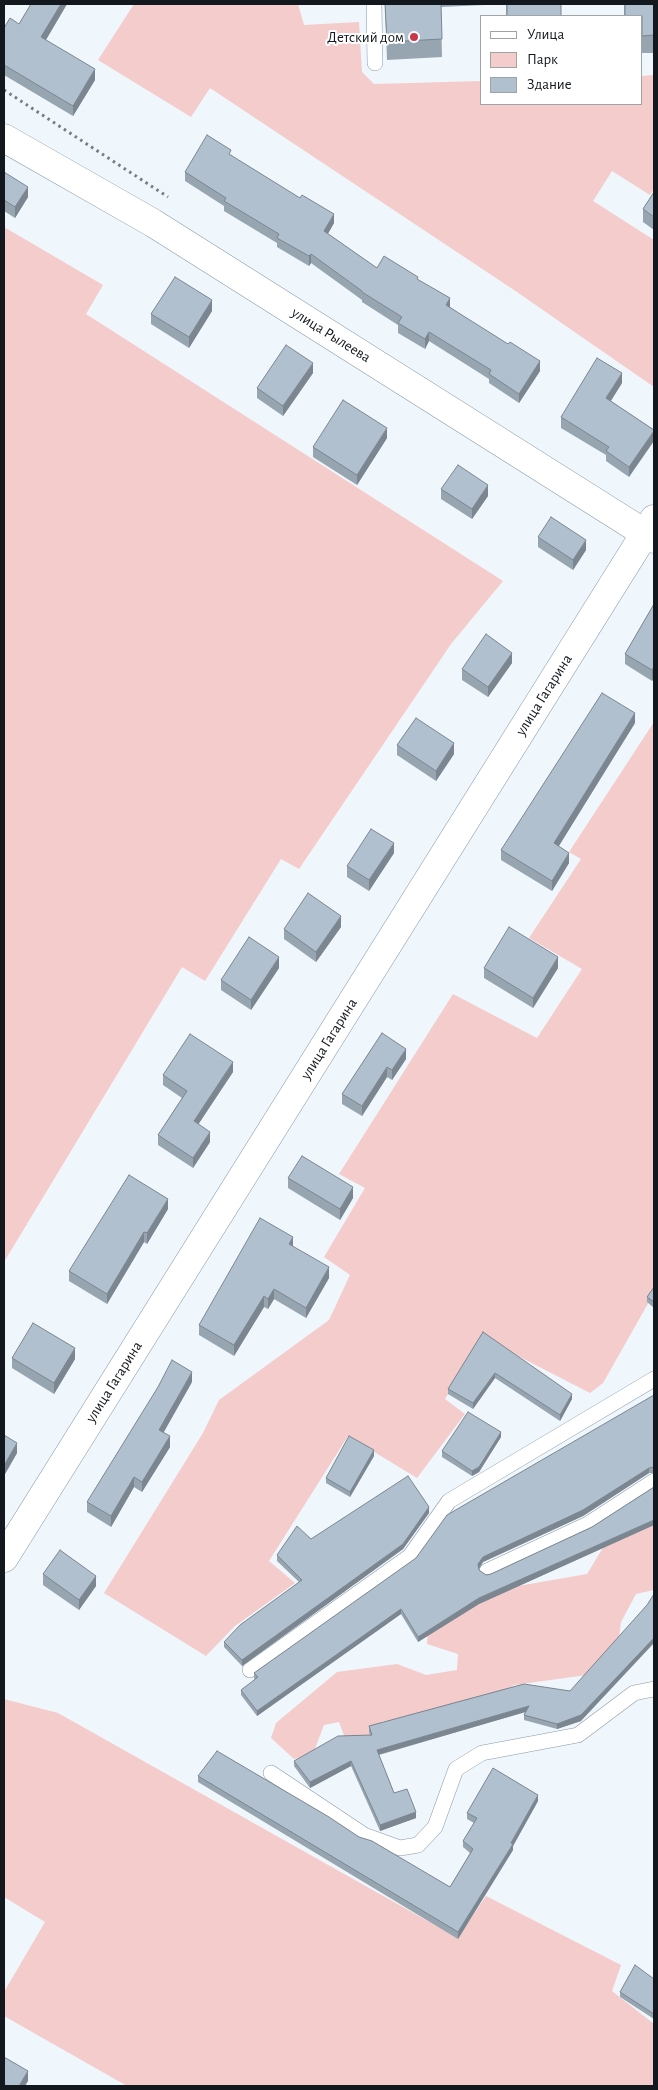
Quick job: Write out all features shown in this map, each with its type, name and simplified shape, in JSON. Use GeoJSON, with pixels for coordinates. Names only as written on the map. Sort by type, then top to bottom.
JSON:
{"type":"FeatureCollection","features":[{"type":"Feature","properties":{"kind":"street","name":"улица Рылеева"},"geometry":{"type":"LineString","coordinates":[[4,138],[154,223],[651,531]]}},
{"type":"Feature","properties":{"kind":"street","name":"улица Гагарина"},"geometry":{"type":"LineString","coordinates":[[4,1558],[651,531]]}},
{"type":"Feature","properties":{"kind":"lane"},"geometry":{"type":"LineString","coordinates":[[374,4],[375,63]]}},
{"type":"Feature","properties":{"kind":"lane"},"geometry":{"type":"LineString","coordinates":[[250,1670],[410,1556],[450,1501],[654,1379]]}},
{"type":"Feature","properties":{"kind":"lane"},"geometry":{"type":"LineString","coordinates":[[487,1571],[588,1524],[654,1481]]}},
{"type":"Feature","properties":{"kind":"lane"},"geometry":{"type":"LineString","coordinates":[[271,1773],[364,1835],[400,1848],[418,1845],[435,1827],[456,1768],[482,1753],[578,1735],[634,1693],[654,1689]]}},
{"type":"Feature","properties":{"kind":"green space"},"geometry":{"type":"Polygon","coordinates":[[[134,4],[298,4],[304,25],[359,22],[362,72],[374,84],[480,81],[480,105],[643,105],[643,76],[654,75],[654,189],[650,195],[612,171],[593,201],[654,240],[654,387],[514,290],[210,88],[191,117],[98,60],[134,4]]]}},
{"type":"Feature","properties":{"kind":"green space"},"geometry":{"type":"Polygon","coordinates":[[[4,227],[103,285],[86,314],[503,581],[451,644],[299,869],[281,859],[205,981],[182,967],[4,1262],[4,227]]]}},
{"type":"Feature","properties":{"kind":"green space"},"geometry":{"type":"Polygon","coordinates":[[[654,722],[654,1293],[603,1383],[590,1393],[483,1338],[445,1399],[465,1414],[417,1478],[348,1436],[269,1561],[295,1583],[235,1626],[206,1656],[104,1593],[203,1433],[219,1400],[329,1320],[350,1275],[324,1257],[365,1188],[339,1174],[453,994],[537,1038],[582,969],[529,938],[581,859],[569,852],[654,722]]]}},
{"type":"Feature","properties":{"kind":"green space"},"geometry":{"type":"Polygon","coordinates":[[[654,1518],[654,1590],[636,1594],[621,1622],[617,1655],[594,1674],[514,1685],[448,1728],[399,1720],[383,1721],[376,1735],[345,1738],[339,1722],[324,1725],[313,1754],[294,1759],[271,1738],[276,1723],[337,1672],[397,1664],[426,1675],[457,1670],[458,1654],[427,1644],[428,1628],[478,1593],[587,1574],[612,1533],[654,1518]]]}},
{"type":"Feature","properties":{"kind":"green space"},"geometry":{"type":"Polygon","coordinates":[[[4,1699],[58,1713],[458,1938],[486,1896],[621,1965],[612,1991],[654,2024],[654,2086],[127,2086],[4,2016],[4,1992],[45,1922],[4,1897],[4,1699]]]}},
{"type":"Feature","properties":{"kind":"building"},"geometry":{"type":"Polygon","coordinates":[[[31,4],[61,4],[41,37],[95,69],[73,106],[4,65],[4,28],[10,18],[19,24],[31,4]]]}},
{"type":"Feature","properties":{"kind":"building"},"geometry":{"type":"Polygon","coordinates":[[[385,4],[441,4],[442,39],[387,42],[385,4]]]}},
{"type":"Feature","properties":{"kind":"building"},"geometry":{"type":"Polygon","coordinates":[[[507,4],[561,4],[561,15],[507,15],[507,4]]]}},
{"type":"Feature","properties":{"kind":"building"},"geometry":{"type":"Polygon","coordinates":[[[625,4],[654,4],[654,35],[643,36],[643,15],[625,15],[625,4]]]}},
{"type":"Feature","properties":{"kind":"building"},"geometry":{"type":"Polygon","coordinates":[[[207,135],[231,150],[229,154],[300,198],[302,195],[334,214],[324,231],[377,268],[384,256],[418,277],[417,279],[450,298],[446,305],[508,344],[510,342],[540,361],[519,394],[489,374],[491,370],[429,332],[425,339],[398,323],[402,317],[362,292],[311,254],[309,256],[277,238],[279,234],[224,201],[226,198],[185,172],[207,135]]]}},
{"type":"Feature","properties":{"kind":"building"},"geometry":{"type":"Polygon","coordinates":[[[4,172],[28,187],[15,207],[4,200],[4,172]]]}},
{"type":"Feature","properties":{"kind":"building"},"geometry":{"type":"Polygon","coordinates":[[[654,192],[654,217],[643,209],[654,192]]]}},
{"type":"Feature","properties":{"kind":"building"},"geometry":{"type":"Polygon","coordinates":[[[175,277],[212,300],[189,337],[151,314],[175,277]]]}},
{"type":"Feature","properties":{"kind":"building"},"geometry":{"type":"Polygon","coordinates":[[[286,345],[313,363],[283,406],[257,388],[286,345]]]}},
{"type":"Feature","properties":{"kind":"building"},"geometry":{"type":"Polygon","coordinates":[[[597,358],[622,373],[606,398],[654,430],[629,467],[606,451],[609,447],[561,417],[597,358]]]}},
{"type":"Feature","properties":{"kind":"building"},"geometry":{"type":"Polygon","coordinates":[[[343,400],[387,428],[357,475],[313,447],[343,400]]]}},
{"type":"Feature","properties":{"kind":"building"},"geometry":{"type":"Polygon","coordinates":[[[458,465],[488,485],[472,509],[441,489],[458,465]]]}},
{"type":"Feature","properties":{"kind":"building"},"geometry":{"type":"Polygon","coordinates":[[[551,517],[586,540],[573,560],[538,537],[551,517]]]}},
{"type":"Feature","properties":{"kind":"building"},"geometry":{"type":"Polygon","coordinates":[[[654,604],[654,667],[652,670],[625,654],[654,604]]]}},
{"type":"Feature","properties":{"kind":"building"},"geometry":{"type":"Polygon","coordinates":[[[486,634],[512,653],[488,687],[462,669],[486,634]]]}},
{"type":"Feature","properties":{"kind":"building"},"geometry":{"type":"Polygon","coordinates":[[[602,693],[635,713],[554,843],[569,853],[552,881],[501,850],[602,693]]]}},
{"type":"Feature","properties":{"kind":"building"},"geometry":{"type":"Polygon","coordinates":[[[416,718],[454,743],[436,771],[397,745],[416,718]]]}},
{"type":"Feature","properties":{"kind":"building"},"geometry":{"type":"Polygon","coordinates":[[[371,829],[394,843],[369,880],[347,866],[371,829]]]}},
{"type":"Feature","properties":{"kind":"building"},"geometry":{"type":"Polygon","coordinates":[[[308,893],[341,916],[316,952],[284,929],[308,893]]]}},
{"type":"Feature","properties":{"kind":"building"},"geometry":{"type":"Polygon","coordinates":[[[509,927],[558,957],[533,998],[484,968],[509,927]]]}},
{"type":"Feature","properties":{"kind":"building"},"geometry":{"type":"Polygon","coordinates":[[[249,937],[279,957],[251,1000],[221,980],[249,937]]]}},
{"type":"Feature","properties":{"kind":"building"},"geometry":{"type":"Polygon","coordinates":[[[382,1033],[406,1049],[392,1070],[387,1067],[362,1106],[342,1094],[382,1033]]]}},
{"type":"Feature","properties":{"kind":"building"},"geometry":{"type":"Polygon","coordinates":[[[190,1034],[233,1062],[194,1121],[210,1132],[193,1158],[158,1135],[187,1091],[163,1075],[190,1034]]]}},
{"type":"Feature","properties":{"kind":"building"},"geometry":{"type":"Polygon","coordinates":[[[302,1156],[353,1187],[340,1209],[288,1178],[302,1156]]]}},
{"type":"Feature","properties":{"kind":"building"},"geometry":{"type":"Polygon","coordinates":[[[129,1175],[168,1199],[147,1233],[144,1232],[107,1294],[69,1271],[129,1175]]]}},
{"type":"Feature","properties":{"kind":"building"},"geometry":{"type":"Polygon","coordinates":[[[260,1218],[293,1237],[289,1244],[329,1267],[306,1308],[274,1289],[268,1299],[264,1296],[234,1345],[199,1325],[260,1218]]]}},
{"type":"Feature","properties":{"kind":"building"},"geometry":{"type":"Polygon","coordinates":[[[654,1287],[654,1302],[647,1297],[654,1287]]]}},
{"type":"Feature","properties":{"kind":"building"},"geometry":{"type":"Polygon","coordinates":[[[33,1323],[75,1348],[54,1383],[12,1358],[33,1323]]]}},
{"type":"Feature","properties":{"kind":"building"},"geometry":{"type":"Polygon","coordinates":[[[483,1332],[572,1394],[560,1415],[495,1373],[473,1403],[448,1389],[483,1332]]]}},
{"type":"Feature","properties":{"kind":"building"},"geometry":{"type":"Polygon","coordinates":[[[172,1360],[192,1372],[159,1430],[170,1436],[142,1482],[134,1477],[111,1516],[87,1502],[158,1387],[172,1360]]]}},
{"type":"Feature","properties":{"kind":"building"},"geometry":{"type":"Polygon","coordinates":[[[654,1395],[654,1467],[649,1468],[583,1510],[483,1557],[478,1564],[479,1570],[486,1575],[491,1574],[592,1527],[654,1487],[654,1520],[479,1598],[418,1637],[401,1609],[257,1711],[241,1690],[258,1677],[254,1673],[416,1558],[447,1515],[654,1395]]]}},
{"type":"Feature","properties":{"kind":"building"},"geometry":{"type":"Polygon","coordinates":[[[468,1412],[501,1432],[479,1467],[472,1471],[442,1451],[468,1412]]]}},
{"type":"Feature","properties":{"kind":"building"},"geometry":{"type":"Polygon","coordinates":[[[4,1435],[17,1443],[5,1464],[4,1463],[4,1435]]]}},
{"type":"Feature","properties":{"kind":"building"},"geometry":{"type":"Polygon","coordinates":[[[349,1436],[374,1450],[350,1492],[326,1478],[349,1436]]]}},
{"type":"Feature","properties":{"kind":"building"},"geometry":{"type":"Polygon","coordinates":[[[408,1476],[429,1507],[403,1544],[242,1660],[224,1642],[240,1625],[302,1580],[277,1555],[297,1526],[311,1539],[408,1476]]]}},
{"type":"Feature","properties":{"kind":"building"},"geometry":{"type":"Polygon","coordinates":[[[60,1550],[96,1576],[79,1600],[43,1574],[60,1550]]]}},
{"type":"Feature","properties":{"kind":"building"},"geometry":{"type":"Polygon","coordinates":[[[654,1594],[654,1638],[581,1715],[557,1724],[524,1715],[529,1706],[377,1750],[394,1793],[407,1789],[416,1812],[380,1825],[351,1761],[310,1782],[294,1761],[338,1736],[372,1735],[369,1726],[524,1684],[570,1691],[647,1605],[654,1594]]]}},
{"type":"Feature","properties":{"kind":"building"},"geometry":{"type":"Polygon","coordinates":[[[217,1751],[329,1817],[359,1837],[372,1841],[450,1887],[473,1849],[463,1841],[477,1818],[467,1813],[493,1768],[538,1795],[511,1843],[513,1844],[458,1932],[198,1776],[217,1751]]]}},
{"type":"Feature","properties":{"kind":"building"},"geometry":{"type":"Polygon","coordinates":[[[635,1965],[654,1979],[654,2014],[620,1992],[635,1965]]]}},
{"type":"Feature","properties":{"kind":"building"},"geometry":{"type":"Polygon","coordinates":[[[4,2057],[28,2071],[19,2086],[4,2086],[4,2057]]]}},
{"type":"Feature","properties":{"kind":"place","name":"Детский дом"},"geometry":{"type":"Point","coordinates":[414,37]}}]}
